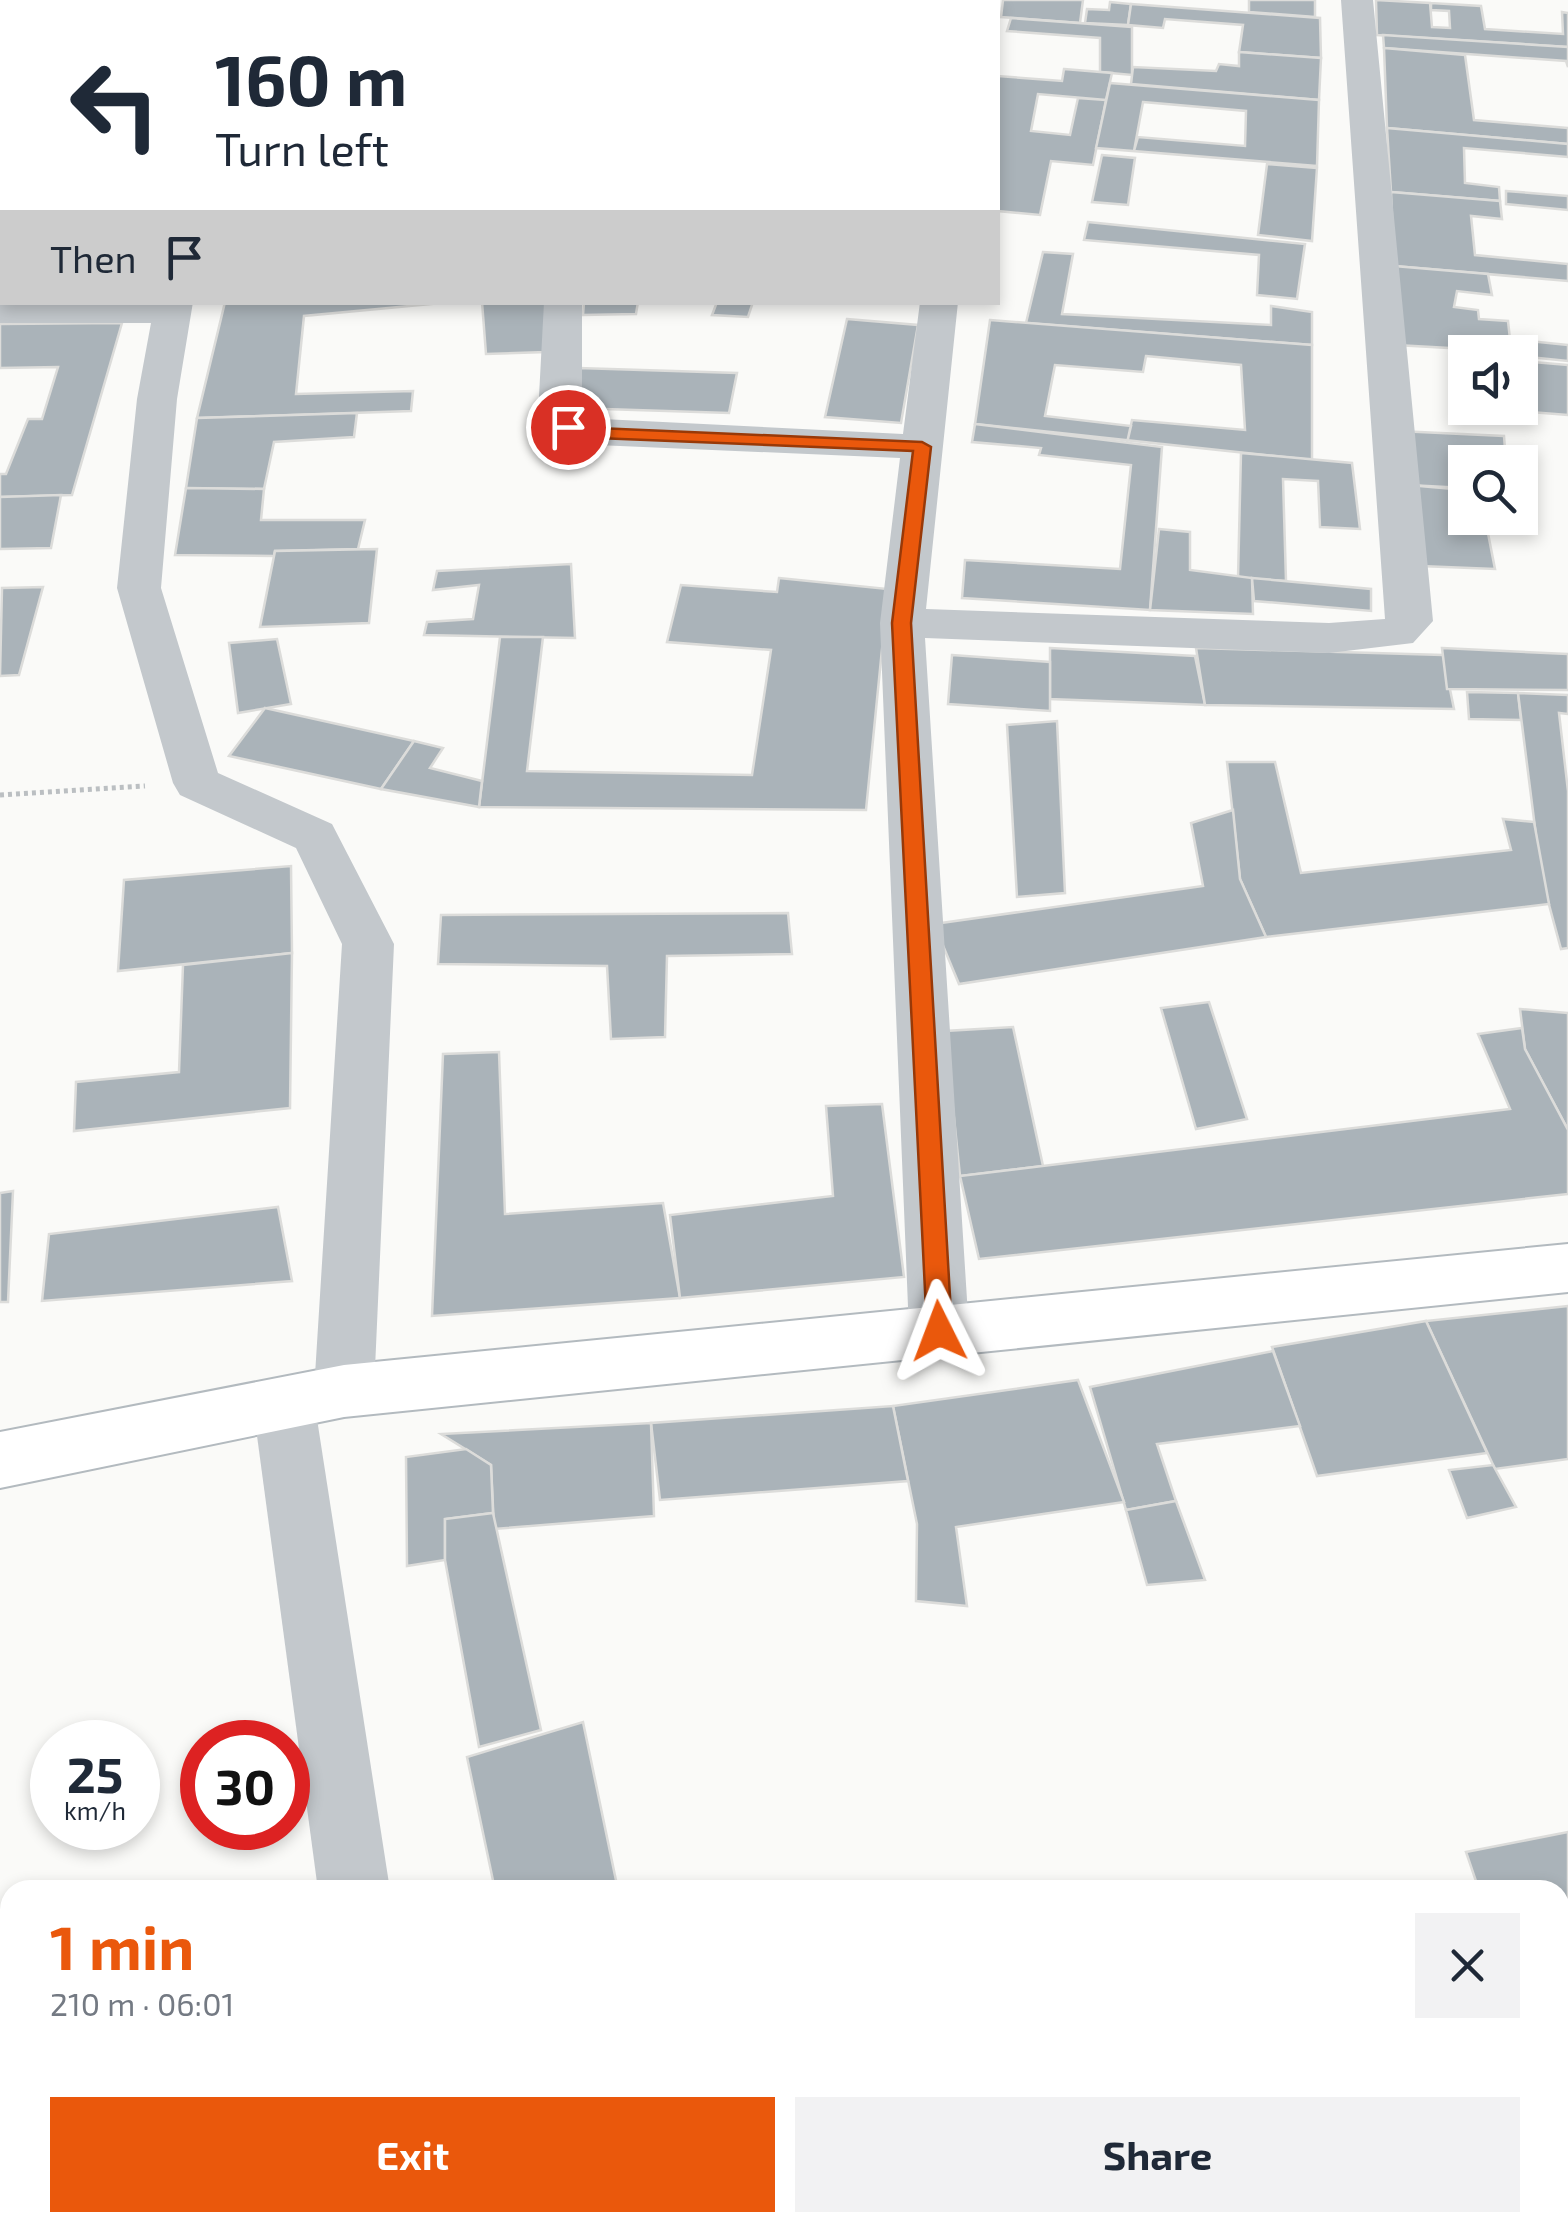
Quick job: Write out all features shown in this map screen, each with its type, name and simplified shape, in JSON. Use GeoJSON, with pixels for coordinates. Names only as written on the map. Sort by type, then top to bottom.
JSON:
{"type":"FeatureCollection","features":[{"type":"Feature","properties":{"kind":"street"},"geometry":{"type":"LineString","coordinates":[[902,623],[1330,638],[1397,633],[1412,621],[1357,0]]}},
{"type":"Feature","properties":{"kind":"street"},"geometry":{"type":"LineString","coordinates":[[563,305],[558,415],[568,427],[597,433],[922,447]]}},
{"type":"Feature","properties":{"kind":"street"},"geometry":{"type":"LineString","coordinates":[[939,305],[902,623],[939,1331]]}},
{"type":"Feature","properties":{"kind":"street"},"geometry":{"type":"LineString","coordinates":[[0,312],[173,307],[157,399],[139,588],[196,783],[315,836],[368,944],[314,1398],[353,1880]]}},
{"type":"Feature","properties":{"kind":"street"},"geometry":{"type":"LineString","coordinates":[[0,1460],[314,1398],[1568,1268]]}},
{"type":"Feature","properties":{"kind":"path"},"geometry":{"type":"LineString","coordinates":[[0,795],[196,783]]}},
{"type":"Feature","properties":{"kind":"building"},"geometry":{"type":"Polygon","coordinates":[[[1003,0],[1083,0],[1080,23],[1001,17],[1003,0]]]}},
{"type":"Feature","properties":{"kind":"building"},"geometry":{"type":"Polygon","coordinates":[[[1249,0],[1315,0],[1315,17],[1249,12],[1249,0]]]}},
{"type":"Feature","properties":{"kind":"building"},"geometry":{"type":"Polygon","coordinates":[[[1376,0],[1430,3],[1432,27],[1450,28],[1449,11],[1431,10],[1431,3],[1481,6],[1485,29],[1563,34],[1562,12],[1568,13],[1568,47],[1377,35],[1376,0]]]}},
{"type":"Feature","properties":{"kind":"building"},"geometry":{"type":"Polygon","coordinates":[[[1110,2],[1131,4],[1128,25],[1085,23],[1087,9],[1109,10],[1110,2]]]}},
{"type":"Feature","properties":{"kind":"building"},"geometry":{"type":"Polygon","coordinates":[[[1131,4],[1320,18],[1321,58],[1239,52],[1243,25],[1165,19],[1163,28],[1128,25],[1131,4]]]}},
{"type":"Feature","properties":{"kind":"building"},"geometry":{"type":"Polygon","coordinates":[[[1011,18],[1132,27],[1132,75],[1100,72],[1100,38],[1007,31],[1011,18]]]}},
{"type":"Feature","properties":{"kind":"building"},"geometry":{"type":"Polygon","coordinates":[[[1383,35],[1568,47],[1568,67],[1566,61],[1384,48],[1383,35]]]}},
{"type":"Feature","properties":{"kind":"building"},"geometry":{"type":"Polygon","coordinates":[[[1384,48],[1465,55],[1474,120],[1568,128],[1568,144],[1387,128],[1384,48]]]}},
{"type":"Feature","properties":{"kind":"building"},"geometry":{"type":"Polygon","coordinates":[[[1239,52],[1321,58],[1319,100],[1131,84],[1133,67],[1216,71],[1219,64],[1239,66],[1239,52]]]}},
{"type":"Feature","properties":{"kind":"building"},"geometry":{"type":"Polygon","coordinates":[[[1064,69],[1112,73],[1093,165],[1051,161],[1040,215],[1000,211],[1000,76],[1062,81],[1064,69]],[[1038,94],[1031,131],[1070,135],[1078,98],[1106,100],[1038,94]]]}},
{"type":"Feature","properties":{"kind":"building"},"geometry":{"type":"Polygon","coordinates":[[[1110,83],[1319,100],[1317,166],[1096,148],[1110,83]],[[1143,102],[1134,151],[1138,137],[1245,146],[1246,111],[1143,102]]]}},
{"type":"Feature","properties":{"kind":"building"},"geometry":{"type":"Polygon","coordinates":[[[1387,128],[1568,144],[1568,157],[1464,148],[1465,183],[1499,187],[1500,201],[1391,192],[1387,128]]]}},
{"type":"Feature","properties":{"kind":"building"},"geometry":{"type":"Polygon","coordinates":[[[1102,155],[1135,158],[1128,205],[1092,202],[1102,155]]]}},
{"type":"Feature","properties":{"kind":"building"},"geometry":{"type":"Polygon","coordinates":[[[1267,164],[1317,168],[1312,241],[1258,235],[1267,164]]]}},
{"type":"Feature","properties":{"kind":"building"},"geometry":{"type":"Polygon","coordinates":[[[1506,191],[1568,196],[1568,210],[1506,204],[1506,191]]]}},
{"type":"Feature","properties":{"kind":"building"},"geometry":{"type":"Polygon","coordinates":[[[1391,192],[1500,201],[1502,219],[1471,216],[1475,255],[1568,264],[1568,281],[1394,266],[1391,192]]]}},
{"type":"Feature","properties":{"kind":"building"},"geometry":{"type":"Polygon","coordinates":[[[1088,222],[1305,244],[1297,299],[1257,295],[1259,255],[1084,240],[1088,222]]]}},
{"type":"Feature","properties":{"kind":"building"},"geometry":{"type":"Polygon","coordinates":[[[1043,252],[1073,254],[1062,314],[1271,325],[1271,306],[1312,312],[1312,345],[1026,323],[1043,252]]]}},
{"type":"Feature","properties":{"kind":"building"},"geometry":{"type":"Polygon","coordinates":[[[1394,266],[1488,274],[1492,295],[1457,291],[1454,307],[1478,310],[1479,319],[1508,321],[1510,335],[1448,335],[1448,348],[1396,345],[1394,266]]]}},
{"type":"Feature","properties":{"kind":"building"},"geometry":{"type":"Polygon","coordinates":[[[224,305],[420,305],[304,316],[296,394],[413,391],[411,411],[197,418],[224,305]]]}},
{"type":"Feature","properties":{"kind":"building"},"geometry":{"type":"Polygon","coordinates":[[[482,305],[546,305],[546,352],[486,354],[482,305]]]}},
{"type":"Feature","properties":{"kind":"building"},"geometry":{"type":"Polygon","coordinates":[[[584,305],[638,305],[636,314],[583,315],[584,305]]]}},
{"type":"Feature","properties":{"kind":"building"},"geometry":{"type":"Polygon","coordinates":[[[716,305],[752,305],[748,317],[712,315],[716,305]]]}},
{"type":"Feature","properties":{"kind":"building"},"geometry":{"type":"Polygon","coordinates":[[[847,319],[918,325],[901,423],[825,417],[847,319]]]}},
{"type":"Feature","properties":{"kind":"building"},"geometry":{"type":"Polygon","coordinates":[[[990,320],[1312,345],[1312,460],[975,424],[990,320]],[[1146,356],[1143,372],[1055,365],[1045,416],[1131,426],[1132,420],[1245,430],[1241,365],[1146,356]]]}},
{"type":"Feature","properties":{"kind":"building"},"geometry":{"type":"Polygon","coordinates":[[[122,323],[72,495],[0,497],[0,474],[6,474],[28,419],[42,419],[58,367],[0,368],[0,324],[122,323]]]}},
{"type":"Feature","properties":{"kind":"building"},"geometry":{"type":"Polygon","coordinates":[[[1538,342],[1568,345],[1568,361],[1538,358],[1538,342]]]}},
{"type":"Feature","properties":{"kind":"building"},"geometry":{"type":"Polygon","coordinates":[[[1538,362],[1568,365],[1568,415],[1538,413],[1538,362]]]}},
{"type":"Feature","properties":{"kind":"building"},"geometry":{"type":"Polygon","coordinates":[[[578,368],[737,373],[729,413],[573,408],[578,368]]]}},
{"type":"Feature","properties":{"kind":"building"},"geometry":{"type":"Polygon","coordinates":[[[357,413],[354,437],[274,442],[264,489],[186,488],[197,418],[357,413]]]}},
{"type":"Feature","properties":{"kind":"building"},"geometry":{"type":"Polygon","coordinates":[[[975,424],[1162,447],[1150,610],[962,598],[965,560],[1120,569],[1131,465],[1039,455],[1041,448],[972,442],[975,424]]]}},
{"type":"Feature","properties":{"kind":"building"},"geometry":{"type":"Polygon","coordinates":[[[1398,431],[1504,436],[1505,445],[1448,445],[1448,487],[1408,485],[1398,431]]]}},
{"type":"Feature","properties":{"kind":"building"},"geometry":{"type":"Polygon","coordinates":[[[1241,453],[1352,463],[1360,529],[1320,527],[1318,481],[1283,479],[1286,581],[1238,578],[1241,453]]]}},
{"type":"Feature","properties":{"kind":"building"},"geometry":{"type":"Polygon","coordinates":[[[1408,485],[1448,489],[1448,535],[1488,535],[1495,569],[1420,566],[1408,485]]]}},
{"type":"Feature","properties":{"kind":"building"},"geometry":{"type":"Polygon","coordinates":[[[186,488],[264,489],[261,520],[365,520],[358,549],[275,551],[274,556],[175,555],[186,488]]]}},
{"type":"Feature","properties":{"kind":"building"},"geometry":{"type":"Polygon","coordinates":[[[61,495],[51,548],[0,549],[0,497],[61,495]]]}},
{"type":"Feature","properties":{"kind":"building"},"geometry":{"type":"Polygon","coordinates":[[[1159,529],[1190,532],[1190,570],[1252,578],[1253,614],[1150,610],[1159,529]]]}},
{"type":"Feature","properties":{"kind":"building"},"geometry":{"type":"Polygon","coordinates":[[[377,549],[369,623],[260,627],[275,551],[377,549]]]}},
{"type":"Feature","properties":{"kind":"building"},"geometry":{"type":"Polygon","coordinates":[[[571,564],[575,638],[424,635],[427,622],[473,619],[479,585],[433,590],[437,571],[571,564]]]}},
{"type":"Feature","properties":{"kind":"building"},"geometry":{"type":"Polygon","coordinates":[[[779,578],[888,589],[866,810],[479,807],[500,637],[543,637],[527,771],[752,775],[771,650],[667,642],[681,585],[777,592],[779,578]]]}},
{"type":"Feature","properties":{"kind":"building"},"geometry":{"type":"Polygon","coordinates":[[[1252,578],[1371,589],[1371,611],[1254,601],[1252,578]]]}},
{"type":"Feature","properties":{"kind":"building"},"geometry":{"type":"Polygon","coordinates":[[[43,587],[19,675],[0,676],[2,588],[43,587]]]}},
{"type":"Feature","properties":{"kind":"building"},"geometry":{"type":"Polygon","coordinates":[[[277,639],[291,704],[238,713],[229,643],[277,639]]]}},
{"type":"Feature","properties":{"kind":"building"},"geometry":{"type":"Polygon","coordinates":[[[1050,648],[1195,656],[1205,705],[1050,699],[1050,648]]]}},
{"type":"Feature","properties":{"kind":"building"},"geometry":{"type":"Polygon","coordinates":[[[1196,648],[1443,655],[1454,709],[1205,705],[1196,648]]]}},
{"type":"Feature","properties":{"kind":"building"},"geometry":{"type":"Polygon","coordinates":[[[1442,648],[1568,654],[1568,690],[1447,689],[1442,648]]]}},
{"type":"Feature","properties":{"kind":"building"},"geometry":{"type":"Polygon","coordinates":[[[952,655],[1050,662],[1050,711],[948,704],[952,655]]]}},
{"type":"Feature","properties":{"kind":"building"},"geometry":{"type":"Polygon","coordinates":[[[1467,692],[1518,693],[1521,720],[1469,719],[1467,692]]]}},
{"type":"Feature","properties":{"kind":"building"},"geometry":{"type":"Polygon","coordinates":[[[1518,693],[1568,695],[1568,714],[1559,713],[1568,791],[1568,948],[1561,949],[1541,875],[1518,693]]]}},
{"type":"Feature","properties":{"kind":"building"},"geometry":{"type":"Polygon","coordinates":[[[265,708],[414,741],[381,789],[229,756],[265,708]]]}},
{"type":"Feature","properties":{"kind":"building"},"geometry":{"type":"Polygon","coordinates":[[[1057,721],[1065,893],[1017,897],[1007,725],[1057,721]]]}},
{"type":"Feature","properties":{"kind":"building"},"geometry":{"type":"Polygon","coordinates":[[[414,741],[443,748],[430,768],[482,781],[479,807],[381,789],[414,741]]]}},
{"type":"Feature","properties":{"kind":"building"},"geometry":{"type":"Polygon","coordinates":[[[1227,762],[1275,762],[1301,873],[1511,850],[1503,819],[1534,822],[1549,904],[1266,937],[1240,879],[1227,762]]]}},
{"type":"Feature","properties":{"kind":"building"},"geometry":{"type":"Polygon","coordinates":[[[1233,810],[1240,879],[1266,937],[959,984],[934,924],[1203,886],[1191,823],[1233,810]]]}},
{"type":"Feature","properties":{"kind":"building"},"geometry":{"type":"Polygon","coordinates":[[[291,866],[292,953],[118,971],[124,880],[291,866]]]}},
{"type":"Feature","properties":{"kind":"building"},"geometry":{"type":"Polygon","coordinates":[[[788,913],[792,954],[667,956],[665,1037],[611,1039],[607,966],[438,964],[441,915],[788,913]]]}},
{"type":"Feature","properties":{"kind":"building"},"geometry":{"type":"Polygon","coordinates":[[[292,953],[290,1108],[74,1131],[76,1082],[179,1072],[183,965],[292,953]]]}},
{"type":"Feature","properties":{"kind":"building"},"geometry":{"type":"Polygon","coordinates":[[[1209,1002],[1247,1119],[1196,1129],[1161,1008],[1209,1002]]]}},
{"type":"Feature","properties":{"kind":"building"},"geometry":{"type":"Polygon","coordinates":[[[1520,1009],[1568,1013],[1568,1130],[1525,1049],[1520,1009]]]}},
{"type":"Feature","properties":{"kind":"building"},"geometry":{"type":"Polygon","coordinates":[[[1013,1027],[1043,1166],[960,1176],[945,1031],[1013,1027]]]}},
{"type":"Feature","properties":{"kind":"building"},"geometry":{"type":"Polygon","coordinates":[[[1522,1028],[1525,1049],[1568,1130],[1568,1194],[979,1259],[960,1176],[1510,1109],[1478,1034],[1522,1028]]]}},
{"type":"Feature","properties":{"kind":"building"},"geometry":{"type":"Polygon","coordinates":[[[499,1052],[505,1214],[663,1203],[680,1298],[432,1316],[443,1054],[499,1052]]]}},
{"type":"Feature","properties":{"kind":"building"},"geometry":{"type":"Polygon","coordinates":[[[882,1104],[904,1277],[680,1298],[670,1215],[833,1196],[826,1106],[882,1104]]]}},
{"type":"Feature","properties":{"kind":"building"},"geometry":{"type":"Polygon","coordinates":[[[13,1191],[8,1302],[0,1302],[0,1193],[13,1191]]]}},
{"type":"Feature","properties":{"kind":"building"},"geometry":{"type":"Polygon","coordinates":[[[278,1207],[292,1281],[42,1301],[49,1234],[278,1207]]]}},
{"type":"Feature","properties":{"kind":"building"},"geometry":{"type":"Polygon","coordinates":[[[1568,1306],[1568,1459],[1495,1469],[1426,1321],[1568,1306]]]}},
{"type":"Feature","properties":{"kind":"building"},"geometry":{"type":"Polygon","coordinates":[[[1426,1321],[1487,1453],[1317,1476],[1272,1347],[1426,1321]]]}},
{"type":"Feature","properties":{"kind":"building"},"geometry":{"type":"Polygon","coordinates":[[[1273,1351],[1300,1426],[1157,1444],[1176,1501],[1126,1510],[1090,1387],[1273,1351]]]}},
{"type":"Feature","properties":{"kind":"building"},"geometry":{"type":"Polygon","coordinates":[[[1078,1380],[1124,1502],[956,1527],[967,1606],[916,1601],[917,1524],[893,1406],[1078,1380]]]}},
{"type":"Feature","properties":{"kind":"building"},"geometry":{"type":"Polygon","coordinates":[[[893,1406],[908,1481],[660,1500],[651,1423],[893,1406]]]}},
{"type":"Feature","properties":{"kind":"building"},"geometry":{"type":"Polygon","coordinates":[[[651,1423],[654,1516],[494,1529],[491,1465],[441,1434],[651,1423]]]}},
{"type":"Feature","properties":{"kind":"building"},"geometry":{"type":"Polygon","coordinates":[[[466,1449],[491,1465],[493,1513],[445,1519],[445,1560],[407,1566],[406,1457],[466,1449]]]}},
{"type":"Feature","properties":{"kind":"building"},"geometry":{"type":"Polygon","coordinates":[[[1493,1465],[1516,1507],[1467,1518],[1449,1470],[1493,1465]]]}},
{"type":"Feature","properties":{"kind":"building"},"geometry":{"type":"Polygon","coordinates":[[[1176,1501],[1205,1580],[1147,1585],[1126,1510],[1176,1501]]]}},
{"type":"Feature","properties":{"kind":"building"},"geometry":{"type":"Polygon","coordinates":[[[493,1513],[541,1730],[479,1747],[445,1560],[445,1519],[493,1513]]]}},
{"type":"Feature","properties":{"kind":"building"},"geometry":{"type":"Polygon","coordinates":[[[583,1722],[616,1880],[493,1880],[467,1757],[583,1722]]]}},
{"type":"Feature","properties":{"kind":"building"},"geometry":{"type":"Polygon","coordinates":[[[1568,1832],[1568,1880],[1476,1880],[1466,1852],[1568,1832]]]}},
{"type":"Feature","properties":{"kind":"route"},"geometry":{"type":"LineString","coordinates":[[568,427],[597,433],[922,447],[902,623],[939,1331]]}}]}
